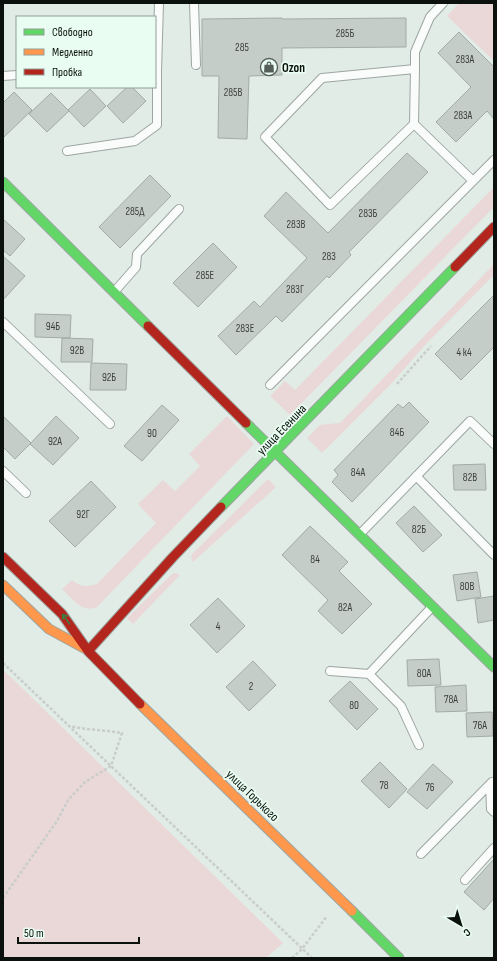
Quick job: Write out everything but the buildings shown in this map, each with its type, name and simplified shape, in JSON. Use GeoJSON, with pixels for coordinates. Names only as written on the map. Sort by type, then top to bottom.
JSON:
{"type":"FeatureCollection","features":[{"type":"Feature","properties":{"kind":"street"},"geometry":{"type":"LineString","coordinates":[[3,182],[358,535],[494,667]]}},
{"type":"Feature","properties":{"kind":"street","name":"улица Есенина"},"geometry":{"type":"LineString","coordinates":[[88,651],[173,557],[494,227]]}},
{"type":"Feature","properties":{"kind":"street","name":"улица Горького"},"geometry":{"type":"LineString","coordinates":[[3,557],[62,614],[88,651],[119,683],[400,958]]}},
{"type":"Feature","properties":{"kind":"street","name":"улица Горького"},"geometry":{"type":"LineString","coordinates":[[3,585],[49,629],[88,651]]}},
{"type":"Feature","properties":{"kind":"lane"},"geometry":{"type":"LineString","coordinates":[[67,151],[135,141],[157,125],[156,72],[159,3]]}},
{"type":"Feature","properties":{"kind":"lane"},"geometry":{"type":"LineString","coordinates":[[194,3],[196,65]]}},
{"type":"Feature","properties":{"kind":"lane"},"geometry":{"type":"LineString","coordinates":[[415,69],[322,78],[265,137],[330,205],[414,124],[415,69],[415,52],[430,17],[443,3]]}},
{"type":"Feature","properties":{"kind":"lane"},"geometry":{"type":"LineString","coordinates":[[3,76],[16,75]]}},
{"type":"Feature","properties":{"kind":"lane"},"geometry":{"type":"LineString","coordinates":[[414,124],[473,181]]}},
{"type":"Feature","properties":{"kind":"lane"},"geometry":{"type":"LineString","coordinates":[[270,385],[494,160]]}},
{"type":"Feature","properties":{"kind":"lane"},"geometry":{"type":"LineString","coordinates":[[114,292],[136,267],[137,254],[179,209]]}},
{"type":"Feature","properties":{"kind":"lane"},"geometry":{"type":"LineString","coordinates":[[3,322],[110,424]]}},
{"type":"Feature","properties":{"kind":"lane"},"geometry":{"type":"LineString","coordinates":[[358,535],[470,421],[494,444]]}},
{"type":"Feature","properties":{"kind":"lane"},"geometry":{"type":"LineString","coordinates":[[3,471],[26,493]]}},
{"type":"Feature","properties":{"kind":"lane"},"geometry":{"type":"LineString","coordinates":[[416,476],[494,555]]}},
{"type":"Feature","properties":{"kind":"lane"},"geometry":{"type":"LineString","coordinates":[[369,674],[433,607]]}},
{"type":"Feature","properties":{"kind":"lane"},"geometry":{"type":"LineString","coordinates":[[330,671],[369,674],[400,706],[419,745]]}},
{"type":"Feature","properties":{"kind":"lane"},"geometry":{"type":"LineString","coordinates":[[492,782],[490,809],[494,812]]}},
{"type":"Feature","properties":{"kind":"lane"},"geometry":{"type":"LineString","coordinates":[[421,854],[492,782]]}},
{"type":"Feature","properties":{"kind":"lane"},"geometry":{"type":"LineString","coordinates":[[464,880],[494,848]]}},
{"type":"Feature","properties":{"kind":"path"},"geometry":{"type":"LineString","coordinates":[[397,384],[431,346]]}},
{"type":"Feature","properties":{"kind":"path"},"geometry":{"type":"LineString","coordinates":[[3,663],[312,958]]}},
{"type":"Feature","properties":{"kind":"path"},"geometry":{"type":"LineString","coordinates":[[3,898],[56,821],[68,800],[85,782],[111,766],[122,733],[82,729],[70,726]]}},
{"type":"Feature","properties":{"kind":"path"},"geometry":{"type":"LineString","coordinates":[[292,958],[302,949],[327,916]]}},
{"type":"Feature","properties":{"kind":"shaded area"},"geometry":{"type":"Polygon","coordinates":[[[459,3],[494,3],[494,61],[447,16],[459,3]]]}},
{"type":"Feature","properties":{"kind":"shaded area"},"geometry":{"type":"Polygon","coordinates":[[[494,187],[494,207],[290,415],[270,396],[285,381],[295,390],[494,187]]]}},
{"type":"Feature","properties":{"kind":"shaded area"},"geometry":{"type":"Polygon","coordinates":[[[494,264],[494,275],[426,344],[391,384],[322,453],[307,438],[320,425],[340,423],[494,264]]]}},
{"type":"Feature","properties":{"kind":"shaded area"},"geometry":{"type":"Polygon","coordinates":[[[227,416],[254,444],[97,607],[92,609],[82,607],[78,604],[62,589],[72,580],[83,586],[97,584],[156,523],[138,504],[163,480],[175,491],[200,466],[189,454],[227,416]]]}},
{"type":"Feature","properties":{"kind":"shaded area"},"geometry":{"type":"Polygon","coordinates":[[[268,479],[276,487],[193,562],[191,557],[193,553],[268,479]]]}},
{"type":"Feature","properties":{"kind":"shaded area"},"geometry":{"type":"Polygon","coordinates":[[[175,573],[180,575],[133,624],[127,618],[172,574],[175,573]]]}},
{"type":"Feature","properties":{"kind":"shaded area"},"geometry":{"type":"Polygon","coordinates":[[[3,670],[283,943],[266,958],[3,958],[3,670]]]}},
{"type":"Feature","properties":{"kind":"traffic: fast"},"geometry":{"type":"LineString","coordinates":[[3,182],[148,326]]}},
{"type":"Feature","properties":{"kind":"traffic: fast"},"geometry":{"type":"LineString","coordinates":[[221,507],[455,267]]}},
{"type":"Feature","properties":{"kind":"traffic: fast"},"geometry":{"type":"LineString","coordinates":[[246,423],[494,667]]}},
{"type":"Feature","properties":{"kind":"traffic: fast"},"geometry":{"type":"LineString","coordinates":[[352,911],[399,958]]}},
{"type":"Feature","properties":{"kind":"traffic: slow"},"geometry":{"type":"LineString","coordinates":[[3,585],[49,629],[84,648]]}},
{"type":"Feature","properties":{"kind":"traffic: slow"},"geometry":{"type":"LineString","coordinates":[[140,704],[352,911]]}},
{"type":"Feature","properties":{"kind":"traffic: jam"},"geometry":{"type":"LineString","coordinates":[[455,267],[494,227]]}},
{"type":"Feature","properties":{"kind":"traffic: jam"},"geometry":{"type":"LineString","coordinates":[[148,326],[246,423]]}},
{"type":"Feature","properties":{"kind":"traffic: jam"},"geometry":{"type":"LineString","coordinates":[[88,651],[173,557],[221,507]]}},
{"type":"Feature","properties":{"kind":"traffic: jam"},"geometry":{"type":"LineString","coordinates":[[3,557],[62,614],[88,651],[140,704]]}},
{"type":"Feature","properties":{"kind":"place","name":"Ozon"},"geometry":{"type":"Point","coordinates":[269,67]}}]}
